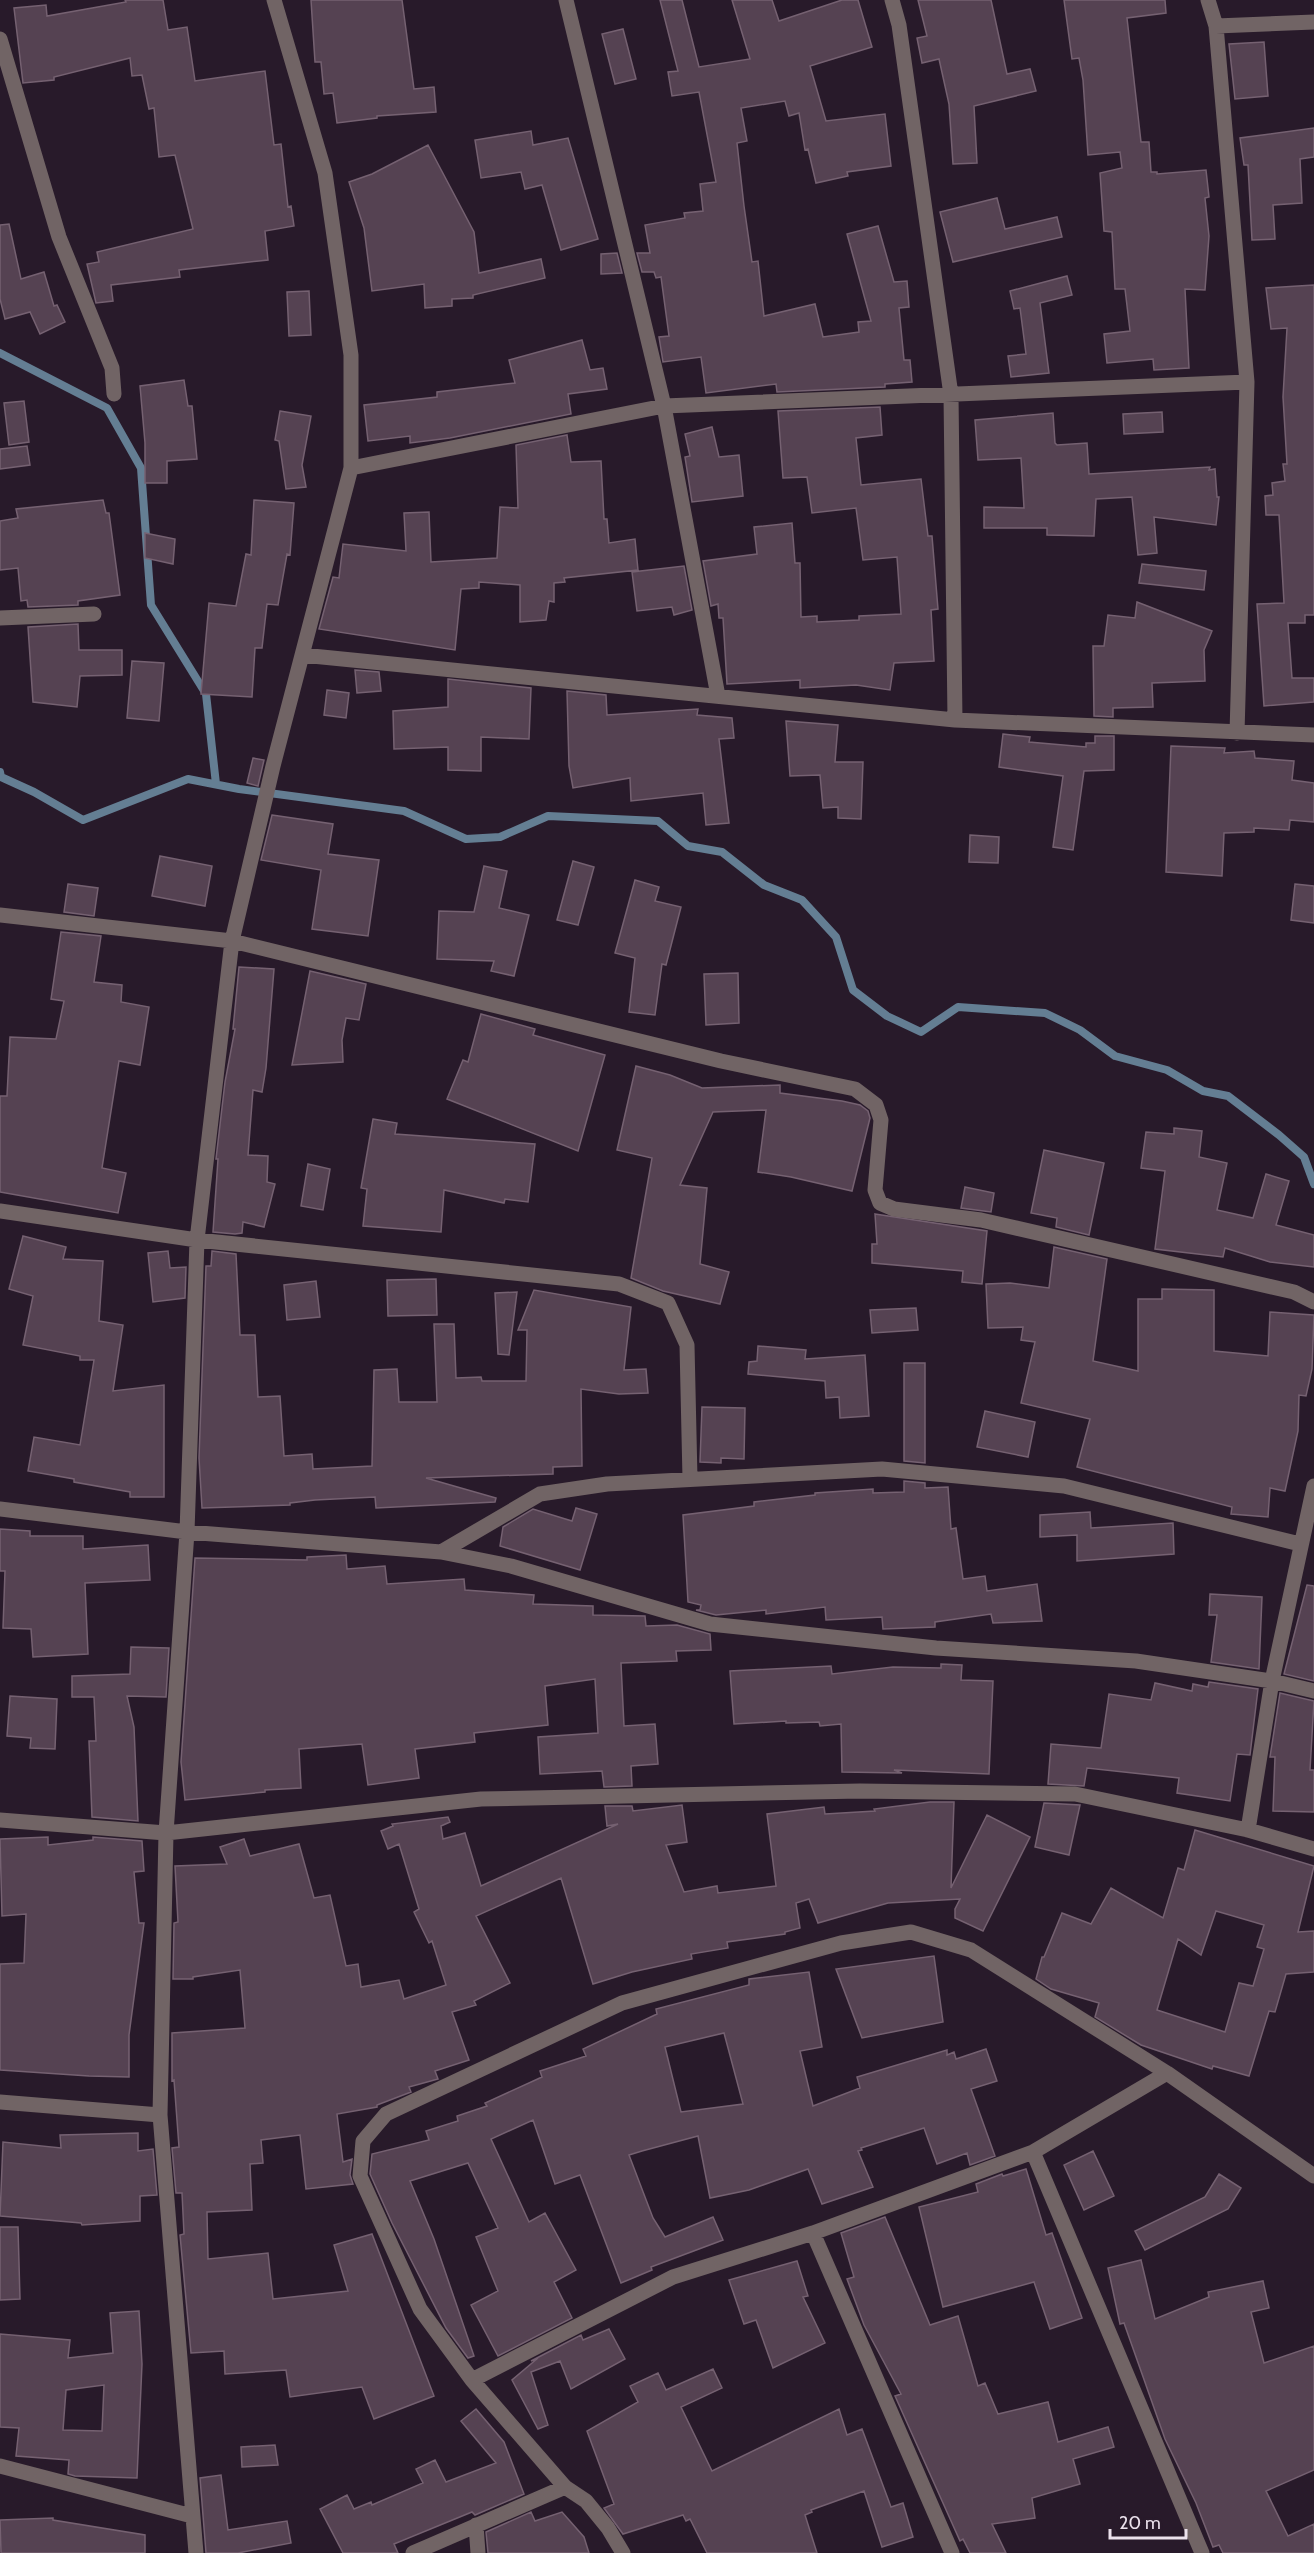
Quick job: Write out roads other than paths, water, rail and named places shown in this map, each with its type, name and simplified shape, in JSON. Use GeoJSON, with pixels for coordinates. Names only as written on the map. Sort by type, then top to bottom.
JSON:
{"type":"FeatureCollection","features":[{"type":"Feature","properties":{"kind":"street"},"geometry":{"type":"LineString","coordinates":[[196,2553],[160,2115],[166,1833],[187,1532],[197,1240],[232,940],[273,766],[351,468],[351,355],[324,173],[274,0]]}},
{"type":"Feature","properties":{"kind":"street"},"geometry":{"type":"LineString","coordinates":[[566,0],[664,406],[718,696]]}},
{"type":"Feature","properties":{"kind":"street"},"geometry":{"type":"LineString","coordinates":[[892,0],[899,25],[951,395],[955,720]]}},
{"type":"Feature","properties":{"kind":"street"},"geometry":{"type":"LineString","coordinates":[[1208,0],[1216,26],[1247,382],[1237,733]]}},
{"type":"Feature","properties":{"kind":"street"},"geometry":{"type":"LineString","coordinates":[[1216,26],[1314,22]]}},
{"type":"Feature","properties":{"kind":"street"},"geometry":{"type":"LineString","coordinates":[[0,39],[58,237],[112,368],[114,394]]}},
{"type":"Feature","properties":{"kind":"street"},"geometry":{"type":"LineString","coordinates":[[351,468],[664,406],[1247,382]]}},
{"type":"Feature","properties":{"kind":"street"},"geometry":{"type":"LineString","coordinates":[[0,618],[94,614]]}},
{"type":"Feature","properties":{"kind":"street"},"geometry":{"type":"LineString","coordinates":[[302,655],[955,720],[1314,735]]}},
{"type":"Feature","properties":{"kind":"street"},"geometry":{"type":"LineString","coordinates":[[0,915],[232,940],[721,1061],[855,1089],[876,1105],[881,1120],[875,1190],[880,1203],[894,1209],[992,1223],[1294,1292],[1314,1302]]}},
{"type":"Feature","properties":{"kind":"street"},"geometry":{"type":"LineString","coordinates":[[0,1211],[197,1240],[619,1284],[668,1303],[687,1345],[690,1479]]}},
{"type":"Feature","properties":{"kind":"street"},"geometry":{"type":"LineString","coordinates":[[441,1552],[540,1494],[607,1484],[882,1469],[1064,1486],[1300,1544]]}},
{"type":"Feature","properties":{"kind":"street"},"geometry":{"type":"LineString","coordinates":[[1248,1830],[1272,1681],[1314,1486]]}},
{"type":"Feature","properties":{"kind":"street"},"geometry":{"type":"LineString","coordinates":[[0,1509],[187,1532],[441,1552],[511,1566],[710,1624],[936,1648],[1136,1661],[1272,1681],[1314,1691]]}},
{"type":"Feature","properties":{"kind":"street"},"geometry":{"type":"LineString","coordinates":[[0,1820],[166,1833],[481,1800],[860,1791],[1076,1794],[1248,1830],[1314,1849]]}},
{"type":"Feature","properties":{"kind":"street"},"geometry":{"type":"LineString","coordinates":[[623,2553],[608,2528],[586,2501],[565,2487],[472,2380],[420,2309],[360,2176],[363,2141],[386,2114],[622,2003],[841,1943],[911,1932],[971,1950],[1167,2073],[1314,2176]]}},
{"type":"Feature","properties":{"kind":"street"},"geometry":{"type":"LineString","coordinates":[[472,2380],[673,2277],[813,2233],[1033,2152],[1167,2073]]}},
{"type":"Feature","properties":{"kind":"street"},"geometry":{"type":"LineString","coordinates":[[0,2102],[160,2115]]}},
{"type":"Feature","properties":{"kind":"street"},"geometry":{"type":"LineString","coordinates":[[1033,2152],[1202,2553]]}},
{"type":"Feature","properties":{"kind":"street"},"geometry":{"type":"LineString","coordinates":[[813,2233],[952,2553]]}},
{"type":"Feature","properties":{"kind":"street"},"geometry":{"type":"LineString","coordinates":[[0,2466],[192,2516]]}},
{"type":"Feature","properties":{"kind":"street"},"geometry":{"type":"LineString","coordinates":[[413,2553],[565,2487]]}},
{"type":"Feature","properties":{"kind":"street"},"geometry":{"type":"LineString","coordinates":[[476,2525],[478,2553]]}},
{"type":"Feature","properties":{"kind":"waterway"},"geometry":{"type":"LineString","coordinates":[[0,353],[107,408],[141,468],[151,605],[206,694],[216,784]]}},
{"type":"Feature","properties":{"kind":"waterway"},"geometry":{"type":"LineString","coordinates":[[0,772],[1,777],[34,792],[83,820],[188,779],[239,789],[404,811],[466,839],[500,837],[548,816],[658,821],[688,846],[722,852],[764,885],[802,900],[836,937],[853,990],[887,1016],[921,1032],[958,1007],[1045,1013],[1080,1030],[1115,1056],[1167,1070],[1203,1091],[1228,1096],[1304,1157],[1314,1184]]}}]}
